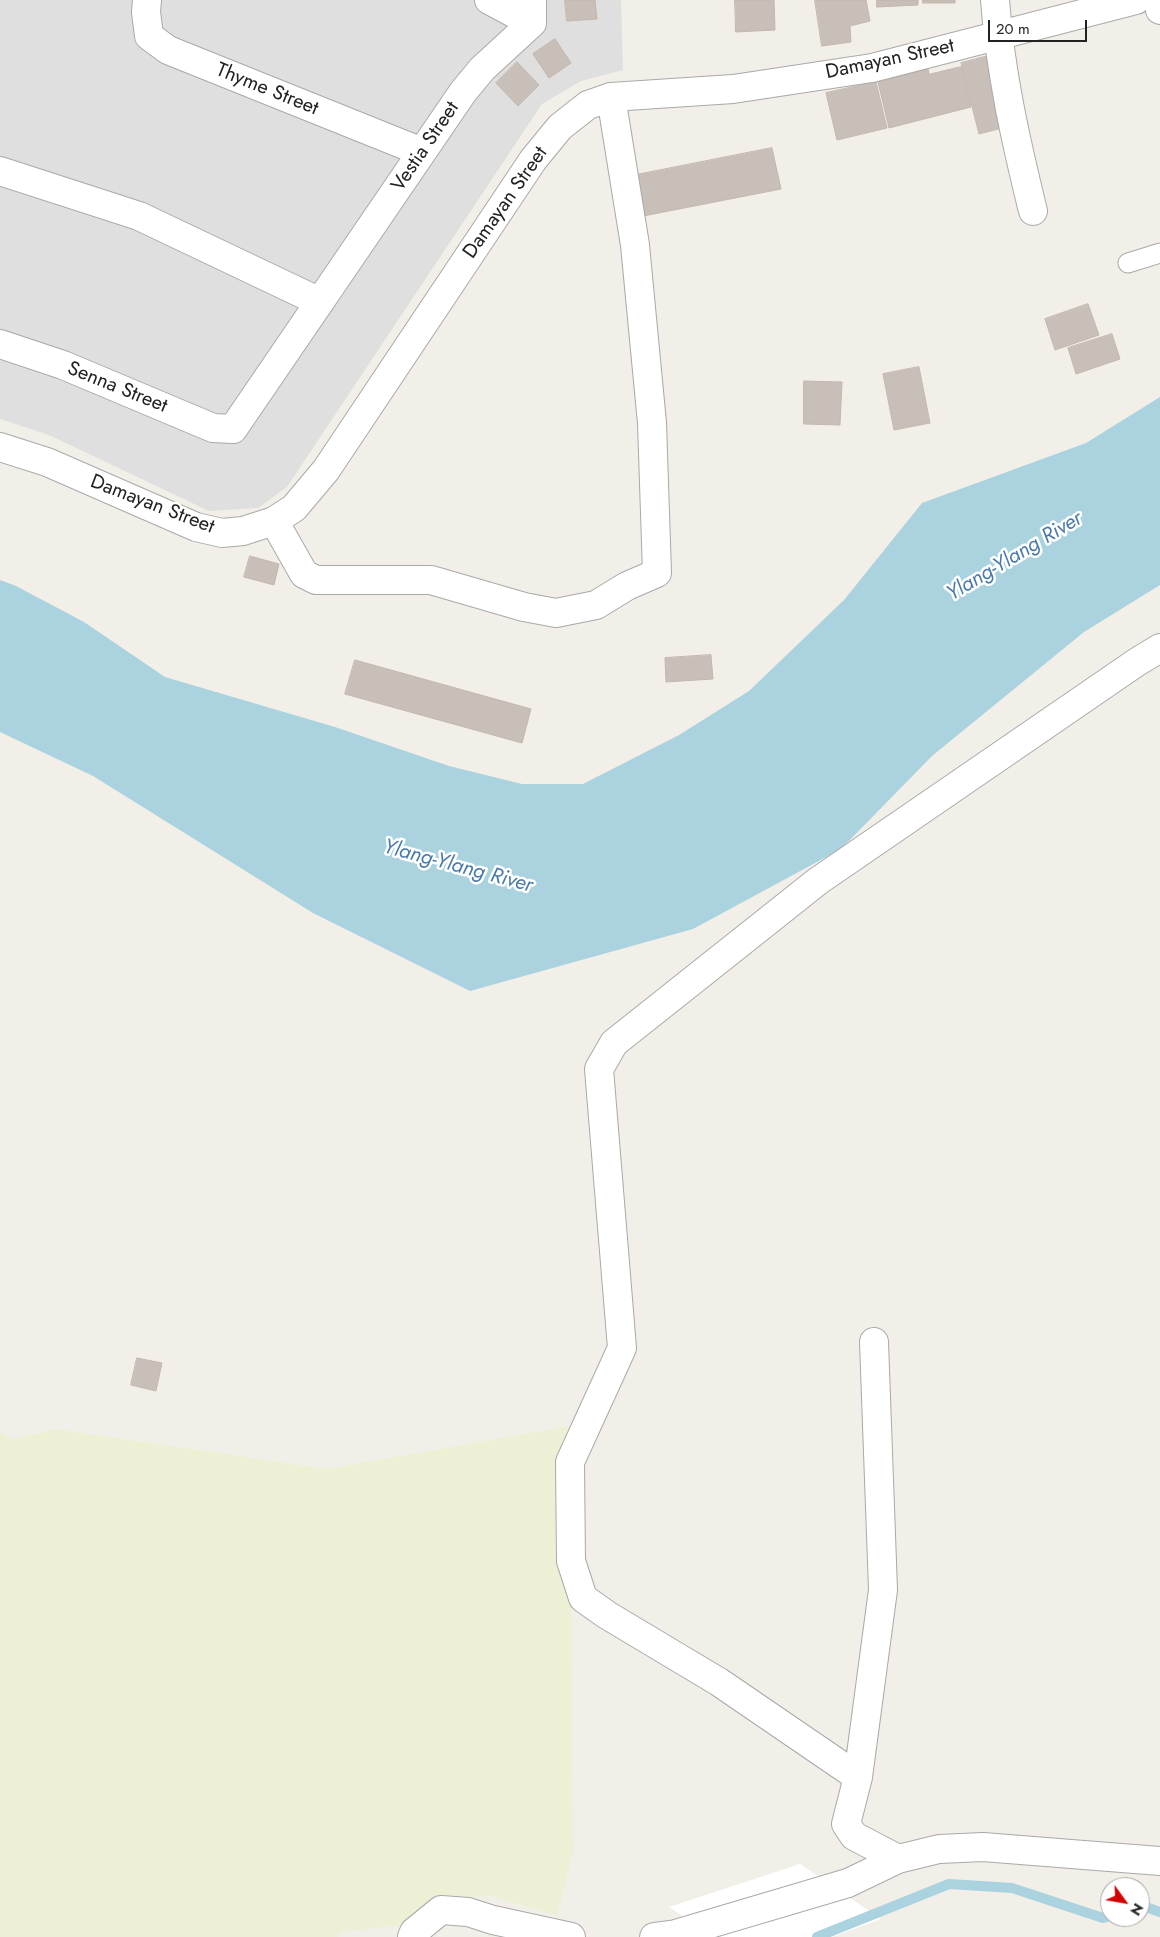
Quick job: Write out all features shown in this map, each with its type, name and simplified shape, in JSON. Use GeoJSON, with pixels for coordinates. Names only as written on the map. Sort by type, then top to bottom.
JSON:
{"type":"FeatureCollection","features":[{"type":"Feature","properties":{"kind":"street","name":"Thyme Street"},"geometry":{"type":"LineString","coordinates":[[147,0],[146,12],[149,36],[168,50],[422,152]]}},
{"type":"Feature","properties":{"kind":"street"},"geometry":{"type":"LineString","coordinates":[[488,0],[532,12]]}},
{"type":"Feature","properties":{"kind":"street"},"geometry":{"type":"LineString","coordinates":[[995,0],[998,36],[1023,170],[1033,211]]}},
{"type":"Feature","properties":{"kind":"street","name":"Damayan Street"},"geometry":{"type":"LineString","coordinates":[[0,447],[46,462],[196,527],[222,533],[243,532],[274,521],[294,508],[326,470],[533,160],[560,127],[588,105],[611,97],[733,89],[872,68],[1136,0]]}},
{"type":"Feature","properties":{"kind":"street"},"geometry":{"type":"LineString","coordinates":[[1159,0],[1160,10]]}},
{"type":"Feature","properties":{"kind":"street","name":"Vestia Street"},"geometry":{"type":"LineString","coordinates":[[233,429],[463,92],[532,12]]}},
{"type":"Feature","properties":{"kind":"street"},"geometry":{"type":"LineString","coordinates":[[274,521],[304,574],[316,580],[430,580],[524,607],[556,613],[596,604],[627,586],[657,573],[652,423],[636,245],[611,97]]}},
{"type":"Feature","properties":{"kind":"street"},"geometry":{"type":"LineString","coordinates":[[0,171],[139,216],[320,302]]}},
{"type":"Feature","properties":{"kind":"street","name":"Senna Street"},"geometry":{"type":"LineString","coordinates":[[0,344],[63,365],[213,428],[233,429]]}},
{"type":"Feature","properties":{"kind":"street"},"geometry":{"type":"LineString","coordinates":[[858,1777],[719,1682],[607,1615],[583,1598],[571,1561],[570,1462],[622,1348],[599,1069],[614,1043],[818,881],[1160,648]]}},
{"type":"Feature","properties":{"kind":"street"},"geometry":{"type":"LineString","coordinates":[[874,1342],[883,1590],[858,1777],[846,1824],[854,1836],[898,1859]]}},
{"type":"Feature","properties":{"kind":"street"},"geometry":{"type":"LineString","coordinates":[[654,1937],[676,1934],[848,1883],[898,1859],[939,1849],[983,1847],[1160,1861]]}},
{"type":"Feature","properties":{"kind":"street"},"geometry":{"type":"LineString","coordinates":[[412,1937],[414,1932],[441,1910],[468,1912],[493,1920],[571,1937]]}},
{"type":"Feature","properties":{"kind":"lane"},"geometry":{"type":"LineString","coordinates":[[1128,263],[1160,252]]}},
{"type":"Feature","properties":{"kind":"shaded area"},"geometry":{"type":"Polygon","coordinates":[[[0,0],[621,0],[623,70],[581,81],[542,104],[287,487],[258,508],[209,511],[49,435],[0,419],[0,0]]]}},
{"type":"Feature","properties":{"kind":"green space"},"geometry":{"type":"Polygon","coordinates":[[[570,1426],[573,1853],[557,1916],[492,1896],[439,1899],[406,1925],[339,1932],[338,1937],[0,1937],[0,1432],[13,1439],[56,1429],[327,1469],[570,1426]]]}},
{"type":"Feature","properties":{"kind":"water","name":"Ylang-Ylang River"},"geometry":{"type":"Polygon","coordinates":[[[1160,397],[1160,585],[1084,632],[932,756],[841,849],[693,929],[470,991],[313,913],[93,776],[0,732],[0,580],[16,586],[84,622],[165,677],[335,727],[449,766],[522,784],[583,784],[679,735],[749,691],[844,600],[922,503],[1086,443],[1160,397]]]}},
{"type":"Feature","properties":{"kind":"pier"},"geometry":{"type":"Polygon","coordinates":[[[800,1864],[881,1919],[832,1937],[714,1937],[669,1907],[800,1864]]]}},
{"type":"Feature","properties":{"kind":"building"},"geometry":{"type":"Polygon","coordinates":[[[565,0],[595,0],[597,19],[567,21],[565,0]]]}},
{"type":"Feature","properties":{"kind":"building"},"geometry":{"type":"Polygon","coordinates":[[[735,0],[774,0],[775,30],[736,32],[735,0]]]}},
{"type":"Feature","properties":{"kind":"building"},"geometry":{"type":"Polygon","coordinates":[[[815,0],[866,0],[870,21],[850,26],[851,42],[822,46],[815,0]]]}},
{"type":"Feature","properties":{"kind":"building"},"geometry":{"type":"Polygon","coordinates":[[[877,0],[918,0],[918,5],[877,7],[877,0]]]}},
{"type":"Feature","properties":{"kind":"building"},"geometry":{"type":"Polygon","coordinates":[[[923,0],[955,0],[955,3],[923,3],[923,0]]]}},
{"type":"Feature","properties":{"kind":"building"},"geometry":{"type":"Polygon","coordinates":[[[555,39],[571,63],[549,78],[533,54],[555,39]]]}},
{"type":"Feature","properties":{"kind":"building"},"geometry":{"type":"Polygon","coordinates":[[[988,56],[1006,127],[979,134],[961,63],[988,56]]]}},
{"type":"Feature","properties":{"kind":"building"},"geometry":{"type":"Polygon","coordinates":[[[517,62],[539,85],[518,106],[496,83],[517,62]]]}},
{"type":"Feature","properties":{"kind":"building"},"geometry":{"type":"Polygon","coordinates":[[[961,67],[971,107],[889,128],[878,82],[928,69],[929,74],[961,67]]]}},
{"type":"Feature","properties":{"kind":"building"},"geometry":{"type":"Polygon","coordinates":[[[876,82],[887,128],[837,140],[826,93],[876,82]]]}},
{"type":"Feature","properties":{"kind":"building"},"geometry":{"type":"Polygon","coordinates":[[[772,148],[781,189],[633,218],[636,175],[772,148]]]}},
{"type":"Feature","properties":{"kind":"building"},"geometry":{"type":"Polygon","coordinates":[[[1088,304],[1099,335],[1055,350],[1045,319],[1088,304]]]}},
{"type":"Feature","properties":{"kind":"building"},"geometry":{"type":"Polygon","coordinates":[[[1112,334],[1120,359],[1076,374],[1068,348],[1112,334]]]}},
{"type":"Feature","properties":{"kind":"building"},"geometry":{"type":"Polygon","coordinates":[[[919,367],[930,423],[894,430],[883,374],[919,367]]]}},
{"type":"Feature","properties":{"kind":"building"},"geometry":{"type":"Polygon","coordinates":[[[804,381],[842,382],[840,425],[804,424],[804,381]]]}},
{"type":"Feature","properties":{"kind":"building"},"geometry":{"type":"Polygon","coordinates":[[[250,556],[279,564],[274,585],[244,577],[250,556]]]}},
{"type":"Feature","properties":{"kind":"building"},"geometry":{"type":"Polygon","coordinates":[[[711,655],[713,679],[666,682],[665,658],[711,655]]]}},
{"type":"Feature","properties":{"kind":"building"},"geometry":{"type":"Polygon","coordinates":[[[355,660],[531,709],[522,743],[345,694],[355,660]]]}},
{"type":"Feature","properties":{"kind":"building"},"geometry":{"type":"Polygon","coordinates":[[[137,1358],[162,1363],[156,1391],[131,1385],[137,1358]]]}},
{"type":"Feature","properties":{"kind":"waterway"},"geometry":{"type":"LineString","coordinates":[[817,1937],[949,1884],[1012,1888],[1100,1917]]}},
{"type":"Feature","properties":{"kind":"waterway"},"geometry":{"type":"LineString","coordinates":[[1150,1908],[1160,1912]]}}]}
